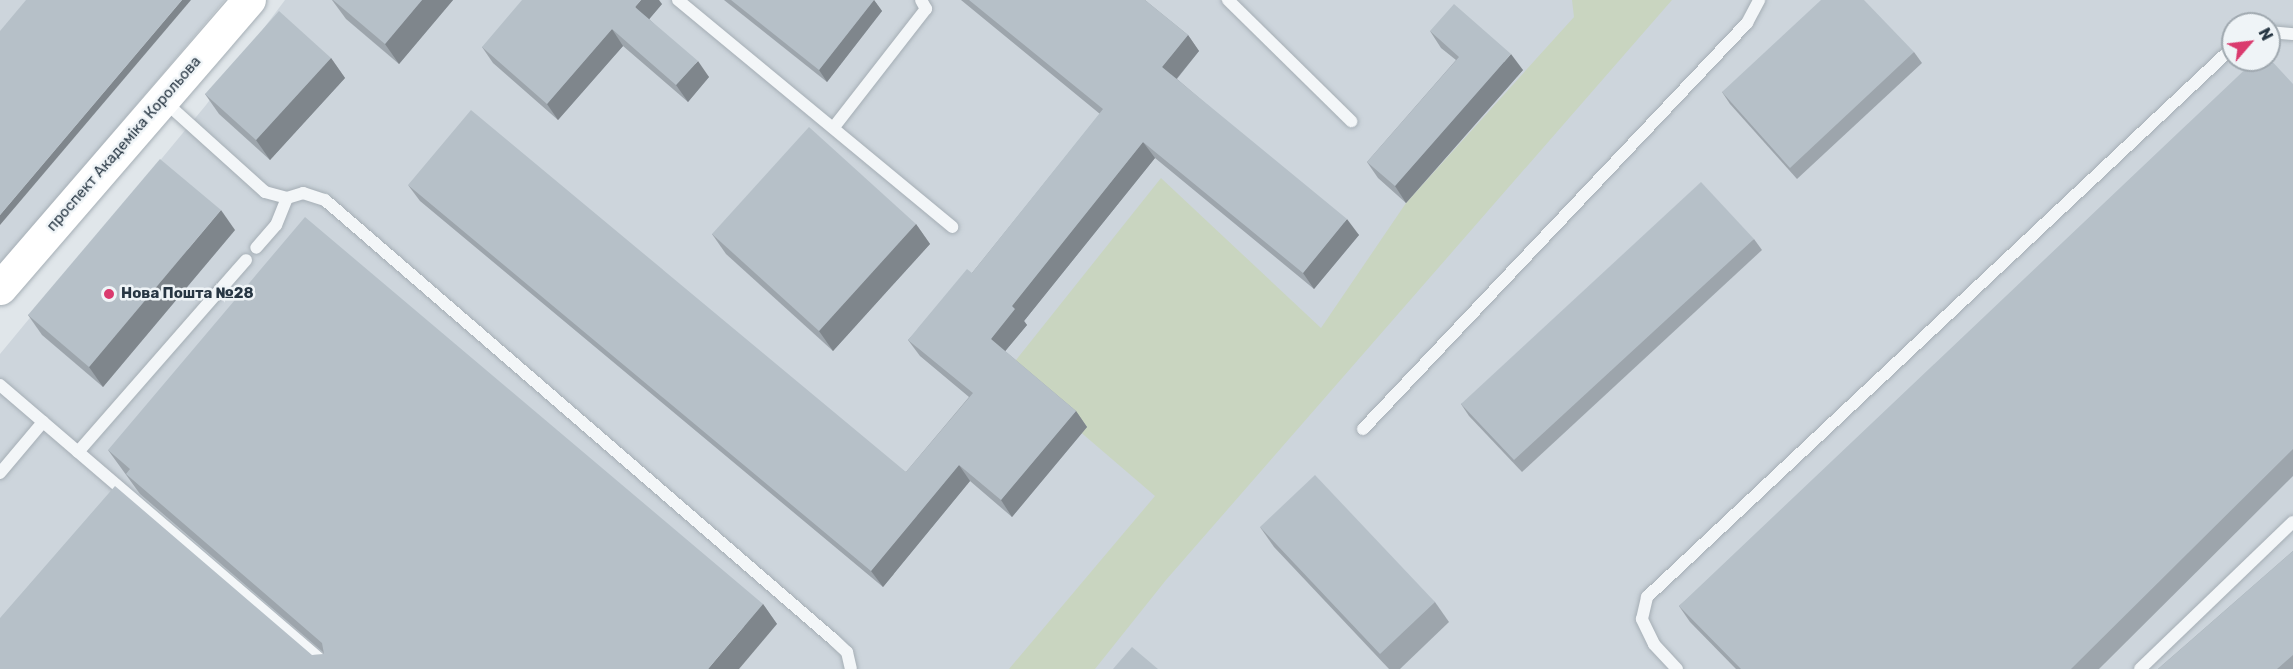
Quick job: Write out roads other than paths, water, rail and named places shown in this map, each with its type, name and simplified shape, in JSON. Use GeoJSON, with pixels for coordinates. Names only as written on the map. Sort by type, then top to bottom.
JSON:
{"type":"FeatureCollection","features":[{"type":"Feature","properties":{"kind":"main road","name":"проспект Академіка Корольова"},"geometry":{"type":"LineString","coordinates":[[0,288],[249,0]]}},
{"type":"Feature","properties":{"kind":"lane"},"geometry":{"type":"LineString","coordinates":[[678,0],[952,227]]}},
{"type":"Feature","properties":{"kind":"lane"},"geometry":{"type":"LineString","coordinates":[[834,127],[926,9],[921,0]]}},
{"type":"Feature","properties":{"kind":"lane"},"geometry":{"type":"LineString","coordinates":[[1228,0],[1352,121]]}},
{"type":"Feature","properties":{"kind":"lane"},"geometry":{"type":"LineString","coordinates":[[1363,429],[1747,23],[1759,0]]}},
{"type":"Feature","properties":{"kind":"lane"},"geometry":{"type":"LineString","coordinates":[[1677,669],[1654,644],[1642,619],[1647,597],[2221,58]]}},
{"type":"Feature","properties":{"kind":"lane"},"geometry":{"type":"LineString","coordinates":[[163,100],[266,192],[287,198],[303,193],[325,200],[834,640],[847,652],[852,669]]}},
{"type":"Feature","properties":{"kind":"lane"},"geometry":{"type":"LineString","coordinates":[[256,248],[276,225],[287,198]]}},
{"type":"Feature","properties":{"kind":"lane"},"geometry":{"type":"LineString","coordinates":[[78,452],[246,260]]}},
{"type":"Feature","properties":{"kind":"lane"},"geometry":{"type":"LineString","coordinates":[[0,385],[331,669]]}},
{"type":"Feature","properties":{"kind":"lane"},"geometry":{"type":"LineString","coordinates":[[0,473],[43,422]]}},
{"type":"Feature","properties":{"kind":"lane"},"geometry":{"type":"LineString","coordinates":[[2140,669],[2293,522]]}},
{"type":"Feature","properties":{"kind":"place","name":"Нова Пошта №28"},"geometry":{"type":"Point","coordinates":[109,294]}}]}
